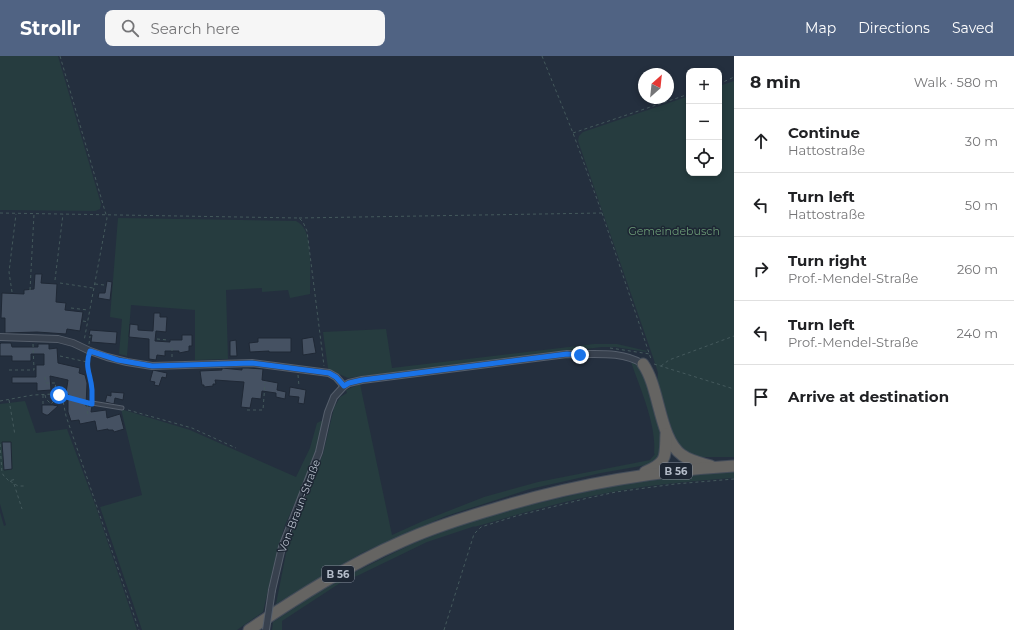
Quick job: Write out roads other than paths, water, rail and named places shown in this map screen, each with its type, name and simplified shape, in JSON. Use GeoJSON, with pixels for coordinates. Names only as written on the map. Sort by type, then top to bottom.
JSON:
{"type":"FeatureCollection","features":[{"type":"Feature","properties":{"kind":"highway"},"geometry":{"type":"LineString","coordinates":[[643,364],[650,378],[666,434],[674,447],[681,454],[691,460],[716,467]]}},
{"type":"Feature","properties":{"kind":"highway"},"geometry":{"type":"LineString","coordinates":[[636,476],[662,463],[665,457],[666,434]]}},
{"type":"Feature","properties":{"kind":"highway","name":"B 56"},"geometry":{"type":"LineString","coordinates":[[248,630],[336,575],[404,540],[470,516],[565,490],[636,476],[734,466]]}},
{"type":"Feature","properties":{"kind":"street"},"geometry":{"type":"LineString","coordinates":[[0,337],[58,339],[115,359],[152,366],[252,363],[325,372],[336,377],[344,386],[349,383],[362,380],[567,354],[608,354],[636,360],[643,364]]}},
{"type":"Feature","properties":{"kind":"street","name":"Von-Braun-Straße"},"geometry":{"type":"LineString","coordinates":[[266,630],[272,590],[282,547],[319,452],[331,403],[337,392],[344,386]]}},
{"type":"Feature","properties":{"kind":"lane"},"geometry":{"type":"LineString","coordinates":[[92,404],[122,408]]}},
{"type":"Feature","properties":{"kind":"park label","name":"Gemeindebusch"},"geometry":{"type":"Point","coordinates":[674,231]}}]}
